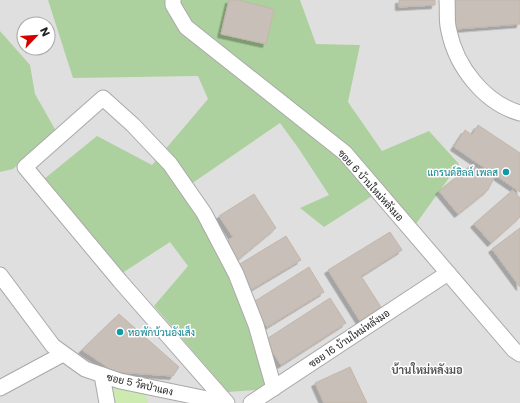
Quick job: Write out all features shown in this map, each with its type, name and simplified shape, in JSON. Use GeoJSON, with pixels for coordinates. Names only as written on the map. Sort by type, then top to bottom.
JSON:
{"type":"FeatureCollection","features":[{"type":"Feature","properties":{"kind":"street","name":"ซอย 6 บ้านใหม่หลังมอ"},"geometry":{"type":"LineString","coordinates":[[173,0],[173,5],[186,27],[345,153],[514,350],[520,354]]}},
{"type":"Feature","properties":{"kind":"street"},"geometry":{"type":"LineString","coordinates":[[447,0],[448,29],[453,47],[464,68],[477,85],[492,98],[508,110],[520,113]]}},
{"type":"Feature","properties":{"kind":"street"},"geometry":{"type":"LineString","coordinates":[[226,403],[25,167],[103,98],[133,125],[170,164],[204,213],[242,288],[256,325],[274,388]]}},
{"type":"Feature","properties":{"kind":"street","name":"ซอย 16 บ้านใหม่หลังมอ"},"geometry":{"type":"LineString","coordinates":[[251,403],[448,273]]}},
{"type":"Feature","properties":{"kind":"street","name":"ซอย 5 วัดป่าแดง"},"geometry":{"type":"LineString","coordinates":[[0,275],[53,346],[85,369],[120,381],[226,403]]}},
{"type":"Feature","properties":{"kind":"street"},"geometry":{"type":"LineString","coordinates":[[0,388],[63,354]]}},
{"type":"Feature","properties":{"kind":"street"},"geometry":{"type":"LineString","coordinates":[[102,374],[107,403]]}},
{"type":"Feature","properties":{"kind":"shaded area"},"geometry":{"type":"Polygon","coordinates":[[[0,0],[520,0],[520,403],[0,403],[0,0]]]}},
{"type":"Feature","properties":{"kind":"green space"},"geometry":{"type":"Polygon","coordinates":[[[48,0],[300,0],[316,44],[360,45],[348,102],[382,151],[429,131],[459,164],[413,228],[380,191],[324,227],[300,208],[329,195],[280,123],[191,184],[278,376],[255,390],[228,392],[154,306],[188,266],[170,242],[110,281],[33,188],[97,136],[152,165],[208,99],[198,76],[73,78],[56,25],[56,16],[53,16],[48,0]]]}},
{"type":"Feature","properties":{"kind":"green space"},"geometry":{"type":"Polygon","coordinates":[[[0,31],[16,49],[16,56],[22,56],[30,65],[35,94],[56,131],[13,169],[0,172],[0,31]]]}},
{"type":"Feature","properties":{"kind":"green space"},"geometry":{"type":"Polygon","coordinates":[[[108,385],[144,388],[148,403],[111,403],[108,385]]]}},
{"type":"Feature","properties":{"kind":"building"},"geometry":{"type":"Polygon","coordinates":[[[229,0],[238,0],[274,9],[266,44],[221,34],[229,0]]]}},
{"type":"Feature","properties":{"kind":"building"},"geometry":{"type":"Polygon","coordinates":[[[399,0],[435,0],[435,5],[399,7],[399,0]]]}},
{"type":"Feature","properties":{"kind":"building"},"geometry":{"type":"Polygon","coordinates":[[[454,0],[520,0],[520,24],[456,29],[454,0]]]}},
{"type":"Feature","properties":{"kind":"building","name":"แกรนด์ฮิลล์ เพลส"},"geometry":{"type":"Polygon","coordinates":[[[478,125],[520,153],[520,192],[454,147],[465,130],[472,135],[478,125]]]}},
{"type":"Feature","properties":{"kind":"building"},"geometry":{"type":"Polygon","coordinates":[[[471,165],[494,178],[488,190],[458,214],[439,191],[471,165]]]}},
{"type":"Feature","properties":{"kind":"building"},"geometry":{"type":"Polygon","coordinates":[[[513,190],[520,198],[520,217],[491,243],[474,224],[513,190]]]}},
{"type":"Feature","properties":{"kind":"building"},"geometry":{"type":"Polygon","coordinates":[[[254,194],[276,228],[235,262],[222,244],[233,237],[219,216],[254,194]]]}},
{"type":"Feature","properties":{"kind":"building"},"geometry":{"type":"Polygon","coordinates":[[[520,228],[520,287],[492,249],[520,228]]]}},
{"type":"Feature","properties":{"kind":"building"},"geometry":{"type":"Polygon","coordinates":[[[390,232],[402,250],[361,276],[381,307],[360,321],[328,270],[390,232]]]}},
{"type":"Feature","properties":{"kind":"building"},"geometry":{"type":"Polygon","coordinates":[[[286,236],[301,260],[249,291],[235,267],[286,236]]]}},
{"type":"Feature","properties":{"kind":"building"},"geometry":{"type":"Polygon","coordinates":[[[309,267],[324,292],[267,327],[252,303],[309,267]]]}},
{"type":"Feature","properties":{"kind":"building"},"geometry":{"type":"Polygon","coordinates":[[[330,298],[346,323],[281,365],[265,340],[330,298]]]}},
{"type":"Feature","properties":{"kind":"building","name":"หอพักบ้วนอังเส็ง"},"geometry":{"type":"Polygon","coordinates":[[[119,314],[179,367],[173,376],[115,372],[82,350],[119,314]]]}},
{"type":"Feature","properties":{"kind":"building"},"geometry":{"type":"Polygon","coordinates":[[[350,367],[367,403],[324,403],[315,383],[350,367]]]}},
{"type":"Feature","properties":{"kind":"place","name":"แกรนด์ฮิลล์ เพลส"},"geometry":{"type":"Point","coordinates":[506,172]}},
{"type":"Feature","properties":{"kind":"place","name":"หอพักบ้วนอังเส็ง"},"geometry":{"type":"Point","coordinates":[120,332]}},
{"type":"Feature","properties":{"kind":"district","name":"บ้านใหม่หลังมอ"},"geometry":{"type":"Point","coordinates":[427,370]}}]}
